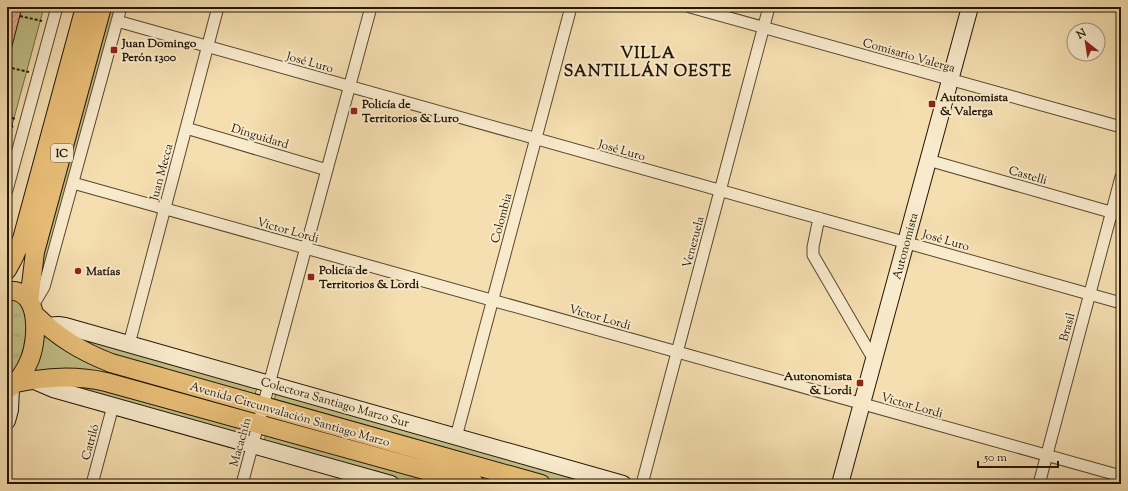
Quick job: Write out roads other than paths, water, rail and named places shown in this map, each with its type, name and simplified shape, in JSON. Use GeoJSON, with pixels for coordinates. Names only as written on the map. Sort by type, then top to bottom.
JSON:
{"type":"FeatureCollection","features":[{"type":"Feature","properties":{"kind":"main road","name":"IC"},"geometry":{"type":"LineString","coordinates":[[7,270],[14,259],[22,239],[85,7]]}},
{"type":"Feature","properties":{"kind":"main road","name":"IC"},"geometry":{"type":"LineString","coordinates":[[16,385],[26,366],[32,350],[34,338],[36,312],[33,266],[36,248],[102,7]]}},
{"type":"Feature","properties":{"kind":"main road","name":"Avenida Circunvalación Santiago Marzo"},"geometry":{"type":"LineString","coordinates":[[7,291],[21,294],[36,312],[73,345],[110,363],[541,484]]}},
{"type":"Feature","properties":{"kind":"main road","name":"Avenida Circunvalación Santiago Marzo"},"geometry":{"type":"LineString","coordinates":[[16,385],[66,377],[102,381],[469,483]]}},
{"type":"Feature","properties":{"kind":"street"},"geometry":{"type":"LineString","coordinates":[[7,190],[57,7]]}},
{"type":"Feature","properties":{"kind":"street"},"geometry":{"type":"LineString","coordinates":[[36,312],[121,7]]}},
{"type":"Feature","properties":{"kind":"street","name":"Juan Mecca"},"geometry":{"type":"LineString","coordinates":[[129,344],[218,7]]}},
{"type":"Feature","properties":{"kind":"street","name":"Macachín"},"geometry":{"type":"LineString","coordinates":[[242,484],[371,7]]}},
{"type":"Feature","properties":{"kind":"street","name":"Colombia"},"geometry":{"type":"LineString","coordinates":[[456,437],[571,7]]}},
{"type":"Feature","properties":{"kind":"street","name":"Comisario Valerga"},"geometry":{"type":"LineString","coordinates":[[690,7],[1121,127]]}},
{"type":"Feature","properties":{"kind":"street","name":"Venezuela"},"geometry":{"type":"LineString","coordinates":[[642,484],[769,7]]}},
{"type":"Feature","properties":{"kind":"street","name":"Autonomista"},"geometry":{"type":"LineString","coordinates":[[840,484],[970,7]]}},
{"type":"Feature","properties":{"kind":"street","name":"José Luro"},"geometry":{"type":"LineString","coordinates":[[117,22],[1121,303]]}},
{"type":"Feature","properties":{"kind":"street","name":"Dinguidard"},"geometry":{"type":"LineString","coordinates":[[186,128],[327,170]]}},
{"type":"Feature","properties":{"kind":"street","name":"Castelli"},"geometry":{"type":"LineString","coordinates":[[928,160],[1116,214]]}},
{"type":"Feature","properties":{"kind":"street","name":"Brasil"},"geometry":{"type":"LineString","coordinates":[[1039,484],[1090,294],[1116,214],[1121,177]]}},
{"type":"Feature","properties":{"kind":"street","name":"Víctor Lordi"},"geometry":{"type":"LineString","coordinates":[[72,184],[1121,476]]}},
{"type":"Feature","properties":{"kind":"street"},"geometry":{"type":"LineString","coordinates":[[819,218],[813,247],[813,255],[874,360]]}},
{"type":"Feature","properties":{"kind":"street","name":"Colectora Santiago Marzo Sur"},"geometry":{"type":"LineString","coordinates":[[36,312],[63,325],[623,484]]}},
{"type":"Feature","properties":{"kind":"street"},"geometry":{"type":"LineString","coordinates":[[7,421],[16,385],[51,388],[391,484]]}},
{"type":"Feature","properties":{"kind":"street","name":"Catriló"},"geometry":{"type":"LineString","coordinates":[[92,484],[113,406]]}},
{"type":"Feature","properties":{"kind":"place","name":"Juan Domingo Perón 1300"},"geometry":{"type":"Point","coordinates":[114,50]}},
{"type":"Feature","properties":{"kind":"place","name":"Autonomista & Valerga"},"geometry":{"type":"Point","coordinates":[932,104]}},
{"type":"Feature","properties":{"kind":"place","name":"Policía de Territorios & Luro"},"geometry":{"type":"Point","coordinates":[354,111]}},
{"type":"Feature","properties":{"kind":"place","name":"Matías"},"geometry":{"type":"Point","coordinates":[78,271]}},
{"type":"Feature","properties":{"kind":"place","name":"Policía de Territorios & Lordi"},"geometry":{"type":"Point","coordinates":[311,277]}},
{"type":"Feature","properties":{"kind":"place","name":"Autonomista & Lordi"},"geometry":{"type":"Point","coordinates":[860,383]}},
{"type":"Feature","properties":{"kind":"district","name":"VILLA SANTILLÁN OESTE"},"geometry":{"type":"Point","coordinates":[648,61]}}]}
